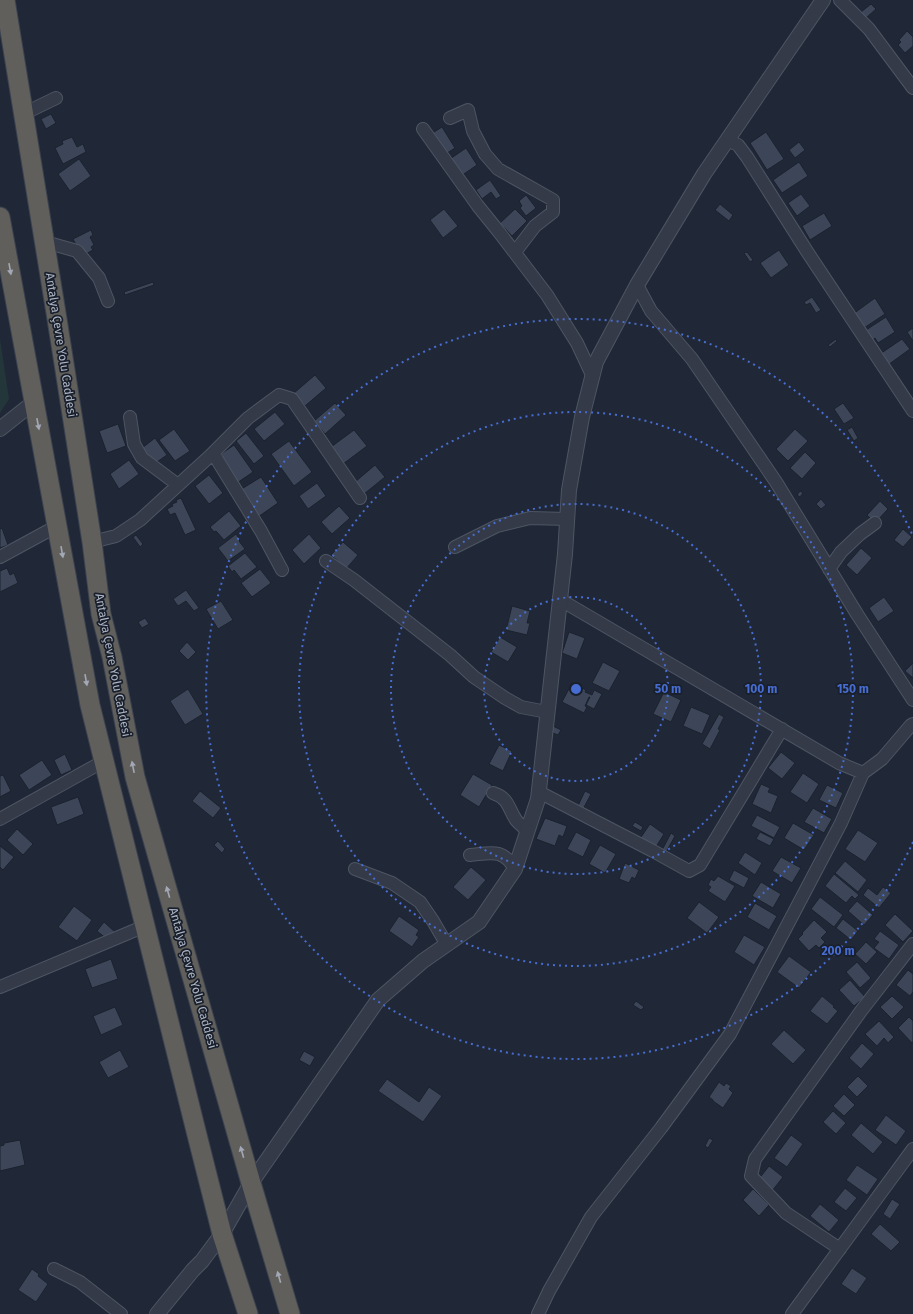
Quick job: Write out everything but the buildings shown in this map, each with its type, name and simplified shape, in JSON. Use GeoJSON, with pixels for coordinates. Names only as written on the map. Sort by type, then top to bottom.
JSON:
{"type":"FeatureCollection","features":[{"type":"Feature","properties":{"kind":"highway","name":"Antalya Çevre Yolu Caddesi"},"geometry":{"type":"LineString","coordinates":[[5,0],[45,242],[102,614],[112,657],[135,777],[290,1314]]}},
{"type":"Feature","properties":{"kind":"highway"},"geometry":{"type":"LineString","coordinates":[[0,217],[90,705],[222,1234],[248,1314]]}},
{"type":"Feature","properties":{"kind":"street"},"geometry":{"type":"LineString","coordinates":[[157,1314],[202,1261],[222,1234],[251,1183],[378,1000],[423,962],[479,922],[515,869],[538,799],[560,599],[569,490],[580,424],[596,362],[637,285],[704,174],[823,0]]}},
{"type":"Feature","properties":{"kind":"street"},"geometry":{"type":"LineString","coordinates":[[840,0],[869,29],[913,88]]}},
{"type":"Feature","properties":{"kind":"street"},"geometry":{"type":"LineString","coordinates":[[23,114],[56,98]]}},
{"type":"Feature","properties":{"kind":"street"},"geometry":{"type":"LineString","coordinates":[[450,118],[468,110],[473,131],[485,154],[498,169],[553,200],[553,212],[535,226],[515,252]]}},
{"type":"Feature","properties":{"kind":"street"},"geometry":{"type":"LineString","coordinates":[[422,129],[478,206],[547,295],[577,343],[592,377]]}},
{"type":"Feature","properties":{"kind":"street"},"geometry":{"type":"LineString","coordinates":[[727,140],[738,144],[808,253],[913,411]]}},
{"type":"Feature","properties":{"kind":"street"},"geometry":{"type":"LineString","coordinates":[[45,242],[77,251],[99,278],[108,301]]}},
{"type":"Feature","properties":{"kind":"street"},"geometry":{"type":"LineString","coordinates":[[637,285],[651,311],[692,359],[776,482],[857,614],[913,700]]}},
{"type":"Feature","properties":{"kind":"street"},"geometry":{"type":"LineString","coordinates":[[92,542],[116,536],[140,520],[213,453],[248,418],[279,395],[292,399],[360,498]]}},
{"type":"Feature","properties":{"kind":"street"},"geometry":{"type":"LineString","coordinates":[[0,429],[34,402]]}},
{"type":"Feature","properties":{"kind":"street"},"geometry":{"type":"LineString","coordinates":[[130,417],[134,444],[142,458],[178,485]]}},
{"type":"Feature","properties":{"kind":"street"},"geometry":{"type":"LineString","coordinates":[[213,453],[261,530],[282,570]]}},
{"type":"Feature","properties":{"kind":"street"},"geometry":{"type":"LineString","coordinates":[[454,547],[497,526],[530,518],[567,519]]}},
{"type":"Feature","properties":{"kind":"street"},"geometry":{"type":"LineString","coordinates":[[829,569],[841,552],[860,534],[875,523]]}},
{"type":"Feature","properties":{"kind":"street"},"geometry":{"type":"LineString","coordinates":[[0,557],[57,526]]}},
{"type":"Feature","properties":{"kind":"street"},"geometry":{"type":"LineString","coordinates":[[326,561],[354,580],[444,650],[480,681],[521,707],[547,712]]}},
{"type":"Feature","properties":{"kind":"street"},"geometry":{"type":"LineString","coordinates":[[560,599],[839,763],[863,773]]}},
{"type":"Feature","properties":{"kind":"street"},"geometry":{"type":"LineString","coordinates":[[538,1314],[549,1291],[591,1217],[661,1128],[730,1034],[841,823],[863,773],[882,759],[913,724]]}},
{"type":"Feature","properties":{"kind":"street"},"geometry":{"type":"LineString","coordinates":[[539,792],[689,871],[700,865],[782,730]]}},
{"type":"Feature","properties":{"kind":"street"},"geometry":{"type":"LineString","coordinates":[[0,819],[104,761]]}},
{"type":"Feature","properties":{"kind":"street"},"geometry":{"type":"LineString","coordinates":[[493,794],[500,795],[505,799],[516,820],[528,831]]}},
{"type":"Feature","properties":{"kind":"street"},"geometry":{"type":"LineString","coordinates":[[470,855],[497,852],[509,859],[515,869]]}},
{"type":"Feature","properties":{"kind":"street"},"geometry":{"type":"LineString","coordinates":[[355,869],[392,883],[420,902],[434,921],[447,945]]}},
{"type":"Feature","properties":{"kind":"street"},"geometry":{"type":"LineString","coordinates":[[0,987],[146,926]]}},
{"type":"Feature","properties":{"kind":"street"},"geometry":{"type":"LineString","coordinates":[[840,1250],[786,1213],[751,1176],[755,1159],[861,1011],[913,944]]}},
{"type":"Feature","properties":{"kind":"street"},"geometry":{"type":"LineString","coordinates":[[792,1314],[913,1152]]}},
{"type":"Feature","properties":{"kind":"street"},"geometry":{"type":"LineString","coordinates":[[54,1269],[80,1282],[121,1314]]}},
{"type":"Feature","properties":{"kind":"green space"},"geometry":{"type":"Polygon","coordinates":[[[0,339],[9,399],[0,413],[0,339]]]}}]}
